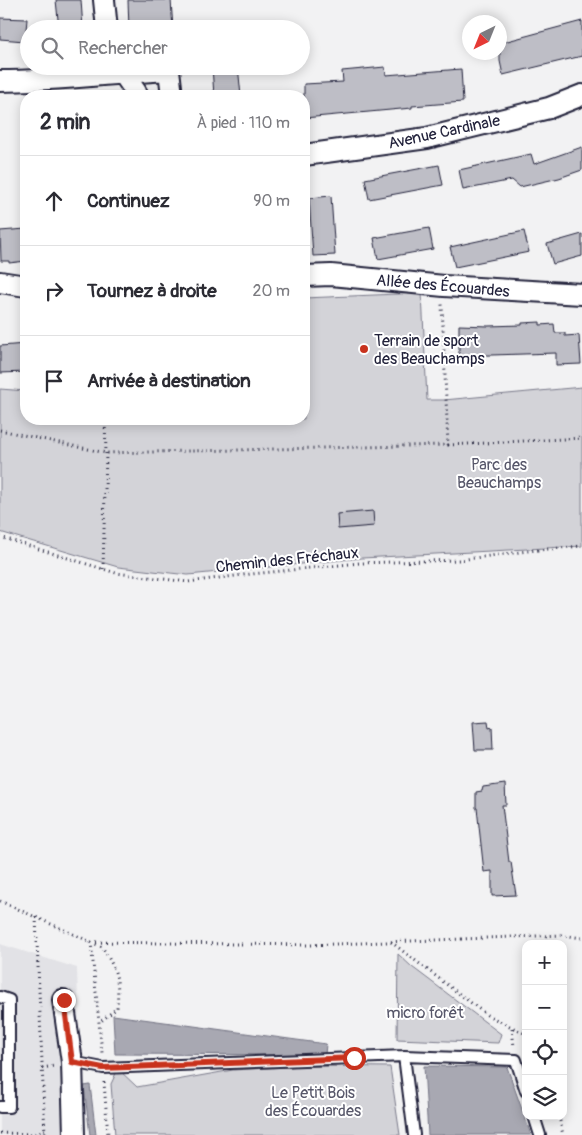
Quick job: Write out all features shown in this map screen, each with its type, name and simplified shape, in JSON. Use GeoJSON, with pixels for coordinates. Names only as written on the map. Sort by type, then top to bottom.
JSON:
{"type":"FeatureCollection","features":[{"type":"Feature","properties":{"kind":"street"},"geometry":{"type":"LineString","coordinates":[[104,0],[106,20]]}},
{"type":"Feature","properties":{"kind":"street"},"geometry":{"type":"LineString","coordinates":[[0,81],[44,81],[82,75]]}},
{"type":"Feature","properties":{"kind":"street"},"geometry":{"type":"LineString","coordinates":[[124,75],[135,90]]}},
{"type":"Feature","properties":{"kind":"street"},"geometry":{"type":"LineString","coordinates":[[170,75],[171,90]]}},
{"type":"Feature","properties":{"kind":"street","name":"Avenue Cardinale"},"geometry":{"type":"LineString","coordinates":[[310,154],[427,138],[550,108],[582,95]]}},
{"type":"Feature","properties":{"kind":"street","name":"Allée des Écouardes"},"geometry":{"type":"LineString","coordinates":[[310,276],[331,275],[442,286],[582,294]]}},
{"type":"Feature","properties":{"kind":"street"},"geometry":{"type":"LineString","coordinates":[[0,282],[20,285]]}},
{"type":"Feature","properties":{"kind":"street"},"geometry":{"type":"LineString","coordinates":[[64,1000],[72,1062],[74,1135]]}},
{"type":"Feature","properties":{"kind":"lane"},"geometry":{"type":"LineString","coordinates":[[0,996],[9,1000],[9,1106],[0,1107]]}},
{"type":"Feature","properties":{"kind":"lane"},"geometry":{"type":"LineString","coordinates":[[72,1062],[103,1068],[404,1056],[516,1060],[522,1079]]}},
{"type":"Feature","properties":{"kind":"lane"},"geometry":{"type":"LineString","coordinates":[[404,1056],[414,1135]]}},
{"type":"Feature","properties":{"kind":"lane"},"geometry":{"type":"LineString","coordinates":[[535,1120],[540,1135]]}},
{"type":"Feature","properties":{"kind":"path"},"geometry":{"type":"LineString","coordinates":[[442,286],[448,445]]}},
{"type":"Feature","properties":{"kind":"path"},"geometry":{"type":"LineString","coordinates":[[104,425],[106,453],[104,569]]}},
{"type":"Feature","properties":{"kind":"path"},"geometry":{"type":"LineString","coordinates":[[0,430],[106,453],[448,445],[582,438]]}},
{"type":"Feature","properties":{"kind":"path","name":"Chemin des Fréchaux"},"geometry":{"type":"LineString","coordinates":[[0,538],[116,573],[188,582],[340,565],[459,560],[582,546]]}},
{"type":"Feature","properties":{"kind":"path"},"geometry":{"type":"LineString","coordinates":[[0,902],[102,947],[111,961],[119,982],[117,1008],[100,1022]]}},
{"type":"Feature","properties":{"kind":"path"},"geometry":{"type":"LineString","coordinates":[[36,917],[45,1135]]}},
{"type":"Feature","properties":{"kind":"path"},"geometry":{"type":"LineString","coordinates":[[91,942],[309,944],[563,935],[582,938]]}},
{"type":"Feature","properties":{"kind":"path"},"geometry":{"type":"LineString","coordinates":[[391,941],[480,1010],[522,1032]]}},
{"type":"Feature","properties":{"kind":"path"},"geometry":{"type":"LineString","coordinates":[[91,942],[100,1022],[108,1135]]}},
{"type":"Feature","properties":{"kind":"path"},"geometry":{"type":"LineString","coordinates":[[560,1120],[563,1135]]}},
{"type":"Feature","properties":{"kind":"path"},"geometry":{"type":"LineString","coordinates":[[0,1133],[33,1134],[45,1130]]}},
{"type":"Feature","properties":{"kind":"shaded area"},"geometry":{"type":"Polygon","coordinates":[[[0,944],[77,968],[82,1135],[0,1135],[0,944]]]}},
{"type":"Feature","properties":{"kind":"shaded area"},"geometry":{"type":"Polygon","coordinates":[[[113,1015],[326,1044],[325,1055],[115,1054],[113,1015]]]}},
{"type":"Feature","properties":{"kind":"shaded area"},"geometry":{"type":"Polygon","coordinates":[[[424,1066],[507,1067],[522,1110],[522,1120],[526,1120],[531,1135],[428,1135],[424,1066]]]}},
{"type":"Feature","properties":{"kind":"shaded area"},"geometry":{"type":"Polygon","coordinates":[[[90,1085],[96,1135],[90,1135],[84,1086],[90,1085]]]}},
{"type":"Feature","properties":{"kind":"green space","name":"Parc des Beauchamps"},"geometry":{"type":"Polygon","coordinates":[[[422,293],[427,400],[582,387],[582,546],[362,558],[188,575],[118,567],[0,532],[0,389],[20,391],[20,425],[310,425],[310,298],[422,293]]]}},
{"type":"Feature","properties":{"kind":"green space","name":"micro forêt"},"geometry":{"type":"Polygon","coordinates":[[[398,954],[412,967],[501,1034],[498,1043],[397,1039],[398,954]]]}},
{"type":"Feature","properties":{"kind":"green space","name":"Le Petit Bois des Écouardes"},"geometry":{"type":"Polygon","coordinates":[[[304,1066],[390,1067],[400,1135],[115,1135],[111,1084],[118,1069],[137,1087],[233,1070],[304,1066]]]}},
{"type":"Feature","properties":{"kind":"building"},"geometry":{"type":"Polygon","coordinates":[[[56,0],[81,0],[82,20],[58,20],[56,0]]]}},
{"type":"Feature","properties":{"kind":"building"},"geometry":{"type":"Polygon","coordinates":[[[128,0],[171,0],[172,20],[129,20],[128,0]]]}},
{"type":"Feature","properties":{"kind":"building"},"geometry":{"type":"Polygon","coordinates":[[[0,18],[27,19],[20,20],[20,41],[0,39],[0,18]]]}},
{"type":"Feature","properties":{"kind":"building"},"geometry":{"type":"Polygon","coordinates":[[[582,21],[582,56],[503,75],[500,60],[507,60],[507,41],[582,21]]]}},
{"type":"Feature","properties":{"kind":"building"},"geometry":{"type":"Polygon","coordinates":[[[385,67],[386,75],[461,69],[463,102],[310,117],[310,90],[304,90],[304,84],[343,82],[342,71],[385,67]]]}},
{"type":"Feature","properties":{"kind":"building"},"geometry":{"type":"Polygon","coordinates":[[[213,75],[239,75],[240,90],[214,90],[213,75]]]}},
{"type":"Feature","properties":{"kind":"building"},"geometry":{"type":"Polygon","coordinates":[[[582,147],[582,170],[559,178],[520,187],[512,180],[463,190],[459,170],[531,154],[534,164],[582,147]]]}},
{"type":"Feature","properties":{"kind":"building"},"geometry":{"type":"Polygon","coordinates":[[[439,165],[443,185],[369,199],[365,179],[439,165]]]}},
{"type":"Feature","properties":{"kind":"building"},"geometry":{"type":"Polygon","coordinates":[[[331,196],[335,255],[313,256],[310,198],[331,196]]]}},
{"type":"Feature","properties":{"kind":"building"},"geometry":{"type":"Polygon","coordinates":[[[429,228],[433,249],[378,259],[374,238],[429,228]]]}},
{"type":"Feature","properties":{"kind":"building"},"geometry":{"type":"Polygon","coordinates":[[[20,229],[20,262],[9,263],[9,261],[1,261],[0,231],[20,229]]]}},
{"type":"Feature","properties":{"kind":"building"},"geometry":{"type":"Polygon","coordinates":[[[524,231],[529,252],[455,267],[450,247],[524,231]]]}},
{"type":"Feature","properties":{"kind":"building"},"geometry":{"type":"Polygon","coordinates":[[[582,234],[582,256],[553,264],[547,244],[582,234]]]}},
{"type":"Feature","properties":{"kind":"building"},"geometry":{"type":"Polygon","coordinates":[[[540,322],[540,325],[554,324],[555,333],[565,333],[565,336],[579,335],[581,364],[556,365],[556,353],[459,356],[459,325],[522,325],[522,323],[540,322]]]}},
{"type":"Feature","properties":{"kind":"building"},"geometry":{"type":"Polygon","coordinates":[[[20,344],[20,372],[0,373],[0,346],[20,344]]]}},
{"type":"Feature","properties":{"kind":"building"},"geometry":{"type":"Polygon","coordinates":[[[373,511],[374,526],[338,529],[337,514],[373,511]]]}},
{"type":"Feature","properties":{"kind":"building"},"geometry":{"type":"Polygon","coordinates":[[[488,721],[489,728],[492,727],[493,750],[475,750],[473,722],[488,721]]]}},
{"type":"Feature","properties":{"kind":"building"},"geometry":{"type":"Polygon","coordinates":[[[505,784],[506,805],[502,805],[509,862],[511,862],[516,895],[492,896],[492,871],[484,872],[476,808],[476,792],[482,791],[483,787],[505,784]]]}},
{"type":"Feature","properties":{"kind":"place","name":"Terrain de sport des Beauchamps"},"geometry":{"type":"Point","coordinates":[364,349]}},
{"type":"Feature","properties":{"kind":"route"},"geometry":{"type":"LineString","coordinates":[[64,1000],[72,1062],[103,1068],[354,1058]]}}]}
